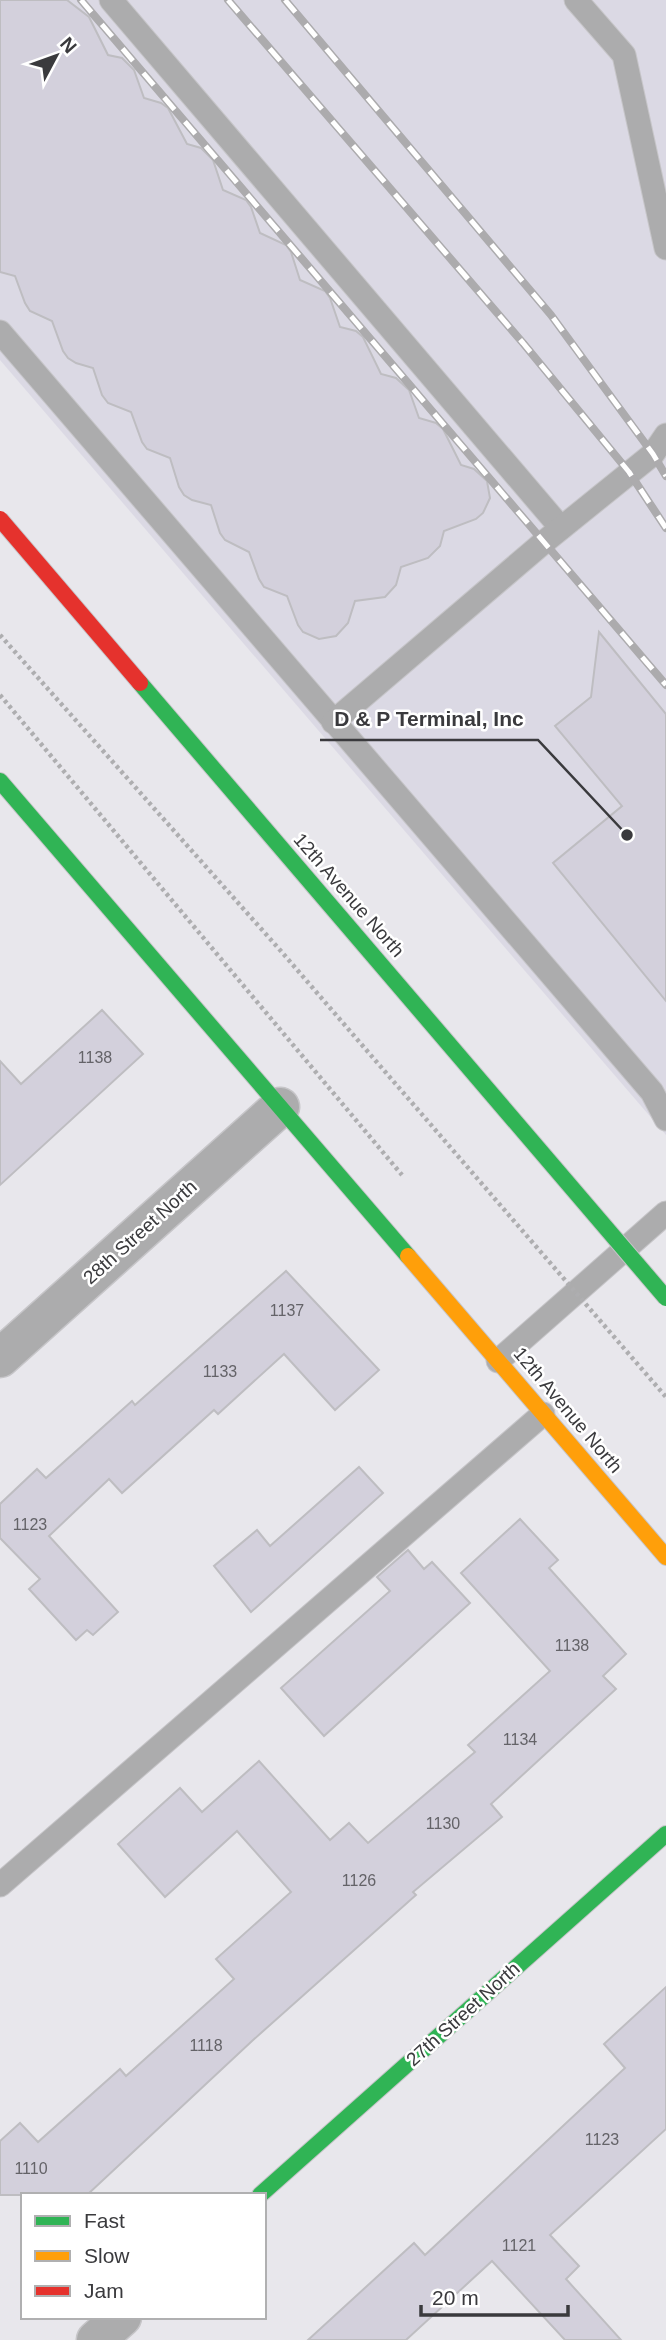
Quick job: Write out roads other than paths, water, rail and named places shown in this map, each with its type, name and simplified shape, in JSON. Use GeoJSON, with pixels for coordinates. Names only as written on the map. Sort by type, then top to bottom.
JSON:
{"type":"FeatureCollection","features":[{"type":"Feature","properties":{"kind":"street","name":"12th Avenue North"},"geometry":{"type":"LineString","coordinates":[[0,519],[666,1298]]}},
{"type":"Feature","properties":{"kind":"street","name":"12th Avenue North"},"geometry":{"type":"LineString","coordinates":[[5,796],[280,1107],[666,1558]]}},
{"type":"Feature","properties":{"kind":"street","name":"28th Street North"},"geometry":{"type":"LineString","coordinates":[[0,1358],[280,1107]]}},
{"type":"Feature","properties":{"kind":"street","name":"27th Street North"},"geometry":{"type":"LineString","coordinates":[[262,2193],[666,1834]]}},
{"type":"Feature","properties":{"kind":"street"},"geometry":{"type":"LineString","coordinates":[[96,2340],[120,2319]]}},
{"type":"Feature","properties":{"kind":"lane"},"geometry":{"type":"LineString","coordinates":[[111,0],[561,528]]}},
{"type":"Feature","properties":{"kind":"lane"},"geometry":{"type":"LineString","coordinates":[[576,0],[624,55],[666,248]]}},
{"type":"Feature","properties":{"kind":"lane"},"geometry":{"type":"LineString","coordinates":[[0,332],[652,1092],[666,1119]]}},
{"type":"Feature","properties":{"kind":"lane"},"geometry":{"type":"LineString","coordinates":[[333,722],[561,528],[653,454],[666,435]]}},
{"type":"Feature","properties":{"kind":"lane"},"geometry":{"type":"LineString","coordinates":[[498,1361],[666,1213]]}},
{"type":"Feature","properties":{"kind":"lane"},"geometry":{"type":"LineString","coordinates":[[0,1885],[543,1414]]}},
{"type":"Feature","properties":{"kind":"railway"},"geometry":{"type":"LineString","coordinates":[[81,0],[666,685]]}},
{"type":"Feature","properties":{"kind":"railway"},"geometry":{"type":"LineString","coordinates":[[228,0],[523,343],[629,472],[666,528]]}},
{"type":"Feature","properties":{"kind":"railway"},"geometry":{"type":"LineString","coordinates":[[285,0],[551,315],[653,454],[666,476]]}},
{"type":"Feature","properties":{"kind":"place","name":"D & P Terminal, Inc"},"geometry":{"type":"Point","coordinates":[627,835]}}]}
